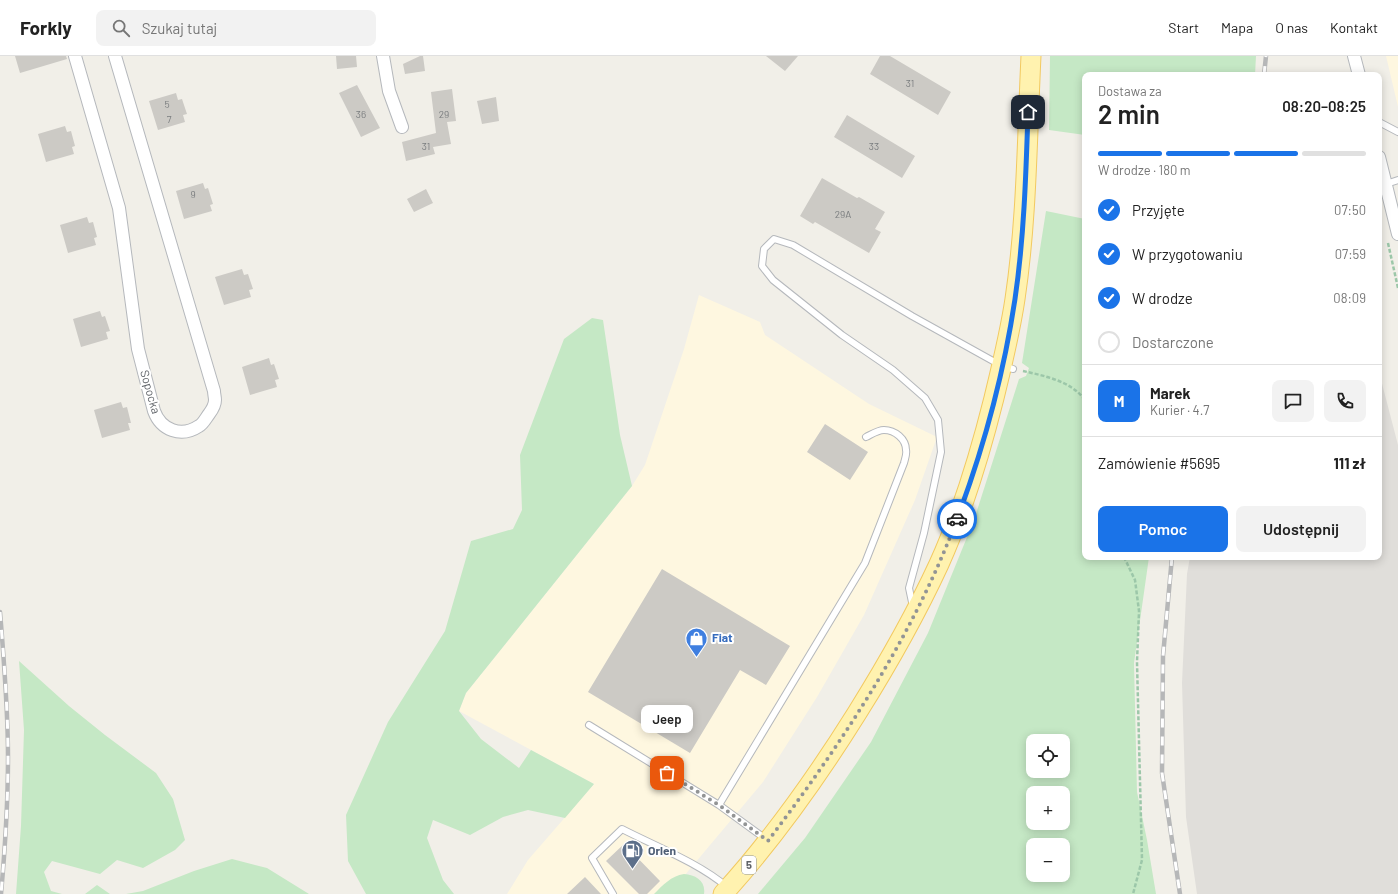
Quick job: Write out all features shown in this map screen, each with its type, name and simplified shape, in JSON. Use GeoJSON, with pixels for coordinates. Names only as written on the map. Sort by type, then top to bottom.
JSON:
{"type":"FeatureCollection","features":[{"type":"Feature","properties":{"kind":"main road","name":"5"},"geometry":{"type":"LineString","coordinates":[[726,891],[768,841],[812,782],[888,663],[939,564],[963,504],[1007,368],[1022,235],[1031,56]]}},
{"type":"Feature","properties":{"kind":"street","name":"Sopocka"},"geometry":{"type":"LineString","coordinates":[[75,56],[119,208],[138,349],[154,411],[157,419],[170,429],[179,432],[188,431],[200,426],[212,409],[215,401],[214,391],[115,56]]}},
{"type":"Feature","properties":{"kind":"street"},"geometry":{"type":"LineString","coordinates":[[383,56],[389,91],[402,127]]}},
{"type":"Feature","properties":{"kind":"street"},"geometry":{"type":"LineString","coordinates":[[1354,56],[1358,72]]}},
{"type":"Feature","properties":{"kind":"street"},"geometry":{"type":"LineString","coordinates":[[1382,169],[1386,184],[1393,235]]}},
{"type":"Feature","properties":{"kind":"lane"},"geometry":{"type":"LineString","coordinates":[[1382,124],[1398,132]]}},
{"type":"Feature","properties":{"kind":"lane"},"geometry":{"type":"LineString","coordinates":[[1386,184],[1398,180]]}},
{"type":"Feature","properties":{"kind":"lane"},"geometry":{"type":"LineString","coordinates":[[914,614],[909,588],[924,533],[941,452],[938,420],[925,398],[893,370],[842,335],[773,280],[762,266],[764,249],[774,239],[793,245],[912,316],[1007,368]]}},
{"type":"Feature","properties":{"kind":"lane"},"geometry":{"type":"LineString","coordinates":[[719,805],[865,564],[904,463],[906,450],[902,438],[893,432],[884,430],[874,432],[866,437]]}},
{"type":"Feature","properties":{"kind":"lane"},"geometry":{"type":"LineString","coordinates":[[589,725],[719,805],[768,841]]}},
{"type":"Feature","properties":{"kind":"lane"},"geometry":{"type":"LineString","coordinates":[[613,894],[592,858],[622,829],[718,879],[726,891]]}},
{"type":"Feature","properties":{"kind":"path"},"geometry":{"type":"LineString","coordinates":[[1393,235],[1389,250],[1398,288]]}},
{"type":"Feature","properties":{"kind":"path"},"geometry":{"type":"LineString","coordinates":[[1007,368],[1063,382],[1074,389],[1082,397]]}},
{"type":"Feature","properties":{"kind":"path"},"geometry":{"type":"LineString","coordinates":[[1125,560],[1135,580],[1138,611],[1137,662],[1142,860],[1133,894]]}},
{"type":"Feature","properties":{"kind":"shaded area"},"geometry":{"type":"Polygon","coordinates":[[[1386,56],[1398,56],[1398,107],[1386,56]]]}},
{"type":"Feature","properties":{"kind":"shaded area"},"geometry":{"type":"Polygon","coordinates":[[[699,295],[760,322],[765,335],[869,404],[937,437],[915,500],[864,615],[817,697],[763,782],[679,882],[667,894],[507,894],[528,860],[594,784],[459,711],[466,693],[632,486],[645,465],[684,349],[699,295]]]}},
{"type":"Feature","properties":{"kind":"shaded area"},"geometry":{"type":"Polygon","coordinates":[[[1382,384],[1398,445],[1398,894],[1197,894],[1186,817],[1182,683],[1187,574],[1189,560],[1382,560],[1382,384]]]}},
{"type":"Feature","properties":{"kind":"green space"},"geometry":{"type":"Polygon","coordinates":[[[1050,56],[1256,56],[1255,72],[1082,72],[1082,135],[1049,130],[1050,56]]]}},
{"type":"Feature","properties":{"kind":"green space"},"geometry":{"type":"Polygon","coordinates":[[[1046,211],[1082,218],[1082,560],[1149,560],[1134,663],[1137,792],[1156,894],[758,894],[805,838],[871,742],[928,633],[974,520],[1019,379],[1026,376],[1029,368],[1022,363],[1046,211]]]}},
{"type":"Feature","properties":{"kind":"green space"},"geometry":{"type":"Polygon","coordinates":[[[592,318],[603,320],[620,435],[632,486],[466,693],[459,711],[481,739],[519,768],[531,750],[594,784],[565,818],[528,810],[503,817],[470,835],[433,820],[427,838],[443,880],[454,894],[366,894],[348,861],[346,815],[388,722],[445,631],[471,541],[513,529],[522,510],[520,455],[564,339],[592,318]]]}},
{"type":"Feature","properties":{"kind":"green space"},"geometry":{"type":"Polygon","coordinates":[[[19,661],[69,706],[156,773],[173,799],[185,840],[175,850],[143,868],[117,860],[100,874],[52,861],[44,872],[51,891],[62,894],[16,894],[21,826],[24,730],[19,661]]]}},
{"type":"Feature","properties":{"kind":"green space"},"geometry":{"type":"Polygon","coordinates":[[[232,859],[267,868],[309,894],[126,894],[143,891],[194,871],[232,859]]]}},
{"type":"Feature","properties":{"kind":"green space"},"geometry":{"type":"Polygon","coordinates":[[[684,874],[696,877],[702,882],[704,894],[654,894],[671,879],[684,874]]]}},
{"type":"Feature","properties":{"kind":"green space"},"geometry":{"type":"Polygon","coordinates":[[[97,885],[110,894],[85,894],[97,885]]]}},
{"type":"Feature","properties":{"kind":"building"},"geometry":{"type":"Polygon","coordinates":[[[15,56],[66,56],[67,59],[20,73],[15,56]]]}},
{"type":"Feature","properties":{"kind":"building"},"geometry":{"type":"Polygon","coordinates":[[[336,56],[356,56],[357,67],[337,69],[336,56]]]}},
{"type":"Feature","properties":{"kind":"building"},"geometry":{"type":"Polygon","coordinates":[[[423,56],[425,71],[405,74],[403,64],[423,56]]]}},
{"type":"Feature","properties":{"kind":"building"},"geometry":{"type":"Polygon","coordinates":[[[766,56],[798,56],[785,71],[766,56]]]}},
{"type":"Feature","properties":{"kind":"building"},"geometry":{"type":"Polygon","coordinates":[[[880,56],[890,56],[951,92],[938,115],[870,74],[880,56]]]}},
{"type":"Feature","properties":{"kind":"building"},"geometry":{"type":"Polygon","coordinates":[[[357,85],[380,128],[361,137],[339,93],[357,85]]]}},
{"type":"Feature","properties":{"kind":"building"},"geometry":{"type":"Polygon","coordinates":[[[452,89],[456,121],[447,122],[451,144],[433,147],[435,154],[406,161],[402,142],[436,133],[431,92],[452,89]]]}},
{"type":"Feature","properties":{"kind":"building"},"geometry":{"type":"Polygon","coordinates":[[[176,93],[178,100],[182,99],[187,114],[183,115],[185,122],[158,130],[149,101],[176,93]]]}},
{"type":"Feature","properties":{"kind":"building"},"geometry":{"type":"Polygon","coordinates":[[[496,97],[499,121],[482,124],[477,101],[496,97]]]}},
{"type":"Feature","properties":{"kind":"building"},"geometry":{"type":"Polygon","coordinates":[[[847,115],[915,156],[902,178],[834,137],[847,115]]]}},
{"type":"Feature","properties":{"kind":"building"},"geometry":{"type":"Polygon","coordinates":[[[65,126],[67,132],[71,131],[75,146],[72,147],[74,154],[46,162],[38,134],[65,126]]]}},
{"type":"Feature","properties":{"kind":"building"},"geometry":{"type":"Polygon","coordinates":[[[822,178],[885,212],[875,229],[881,232],[869,253],[815,222],[813,224],[800,216],[822,178]]]}},
{"type":"Feature","properties":{"kind":"building"},"geometry":{"type":"Polygon","coordinates":[[[203,183],[205,189],[208,188],[213,204],[210,205],[212,211],[184,219],[176,191],[203,183]]]}},
{"type":"Feature","properties":{"kind":"building"},"geometry":{"type":"Polygon","coordinates":[[[426,189],[433,203],[414,212],[407,199],[426,189]]]}},
{"type":"Feature","properties":{"kind":"building"},"geometry":{"type":"Polygon","coordinates":[[[87,217],[89,223],[93,222],[97,237],[94,238],[96,245],[68,253],[60,225],[87,217]]]}},
{"type":"Feature","properties":{"kind":"building"},"geometry":{"type":"Polygon","coordinates":[[[242,269],[244,275],[248,274],[253,289],[249,290],[251,297],[224,305],[215,277],[242,269]]]}},
{"type":"Feature","properties":{"kind":"building"},"geometry":{"type":"Polygon","coordinates":[[[100,311],[102,317],[105,316],[110,331],[106,332],[108,339],[81,347],[73,319],[100,311]]]}},
{"type":"Feature","properties":{"kind":"building"},"geometry":{"type":"Polygon","coordinates":[[[269,358],[271,365],[274,364],[279,379],[275,380],[277,387],[250,395],[242,367],[269,358]]]}},
{"type":"Feature","properties":{"kind":"building"},"geometry":{"type":"Polygon","coordinates":[[[121,402],[123,408],[127,407],[131,423],[128,423],[130,430],[102,438],[94,410],[121,402]]]}},
{"type":"Feature","properties":{"kind":"building"},"geometry":{"type":"Polygon","coordinates":[[[825,424],[868,452],[850,480],[807,452],[825,424]]]}},
{"type":"Feature","properties":{"kind":"building","name":"Fiat"},"geometry":{"type":"Polygon","coordinates":[[[662,569],[790,646],[766,685],[740,670],[690,753],[588,692],[662,569]]]}},
{"type":"Feature","properties":{"kind":"building"},"geometry":{"type":"Polygon","coordinates":[[[624,844],[660,881],[647,894],[639,894],[606,861],[624,844]]]}},
{"type":"Feature","properties":{"kind":"building"},"geometry":{"type":"Polygon","coordinates":[[[585,877],[601,894],[567,894],[585,877]]]}},
{"type":"Feature","properties":{"kind":"railway"},"geometry":{"type":"LineString","coordinates":[[1264,72],[1266,56]]}},
{"type":"Feature","properties":{"kind":"railway"},"geometry":{"type":"LineString","coordinates":[[1172,560],[1163,656],[1162,773],[1180,894]]}},
{"type":"Feature","properties":{"kind":"railway"},"geometry":{"type":"LineString","coordinates":[[0,612],[7,703],[8,739],[6,826],[1,894]]}},
{"type":"Feature","properties":{"kind":"way so far"},"geometry":{"type":"LineString","coordinates":[[667,773],[719,805],[768,841],[833,751],[888,663],[939,564],[957,519]]}},
{"type":"Feature","properties":{"kind":"place","name":"Fiat"},"geometry":{"type":"Point","coordinates":[696,658]}},
{"type":"Feature","properties":{"kind":"place","name":"Jeep"},"geometry":{"type":"Point","coordinates":[667,773]}},
{"type":"Feature","properties":{"kind":"place","name":"Orlen"},"geometry":{"type":"Point","coordinates":[633,870]}},
{"type":"Feature","properties":{"kind":"route"},"geometry":{"type":"LineString","coordinates":[[957,519],[979,454],[991,410],[1002,366],[1012,315],[1022,235],[1028,112]]}}]}
